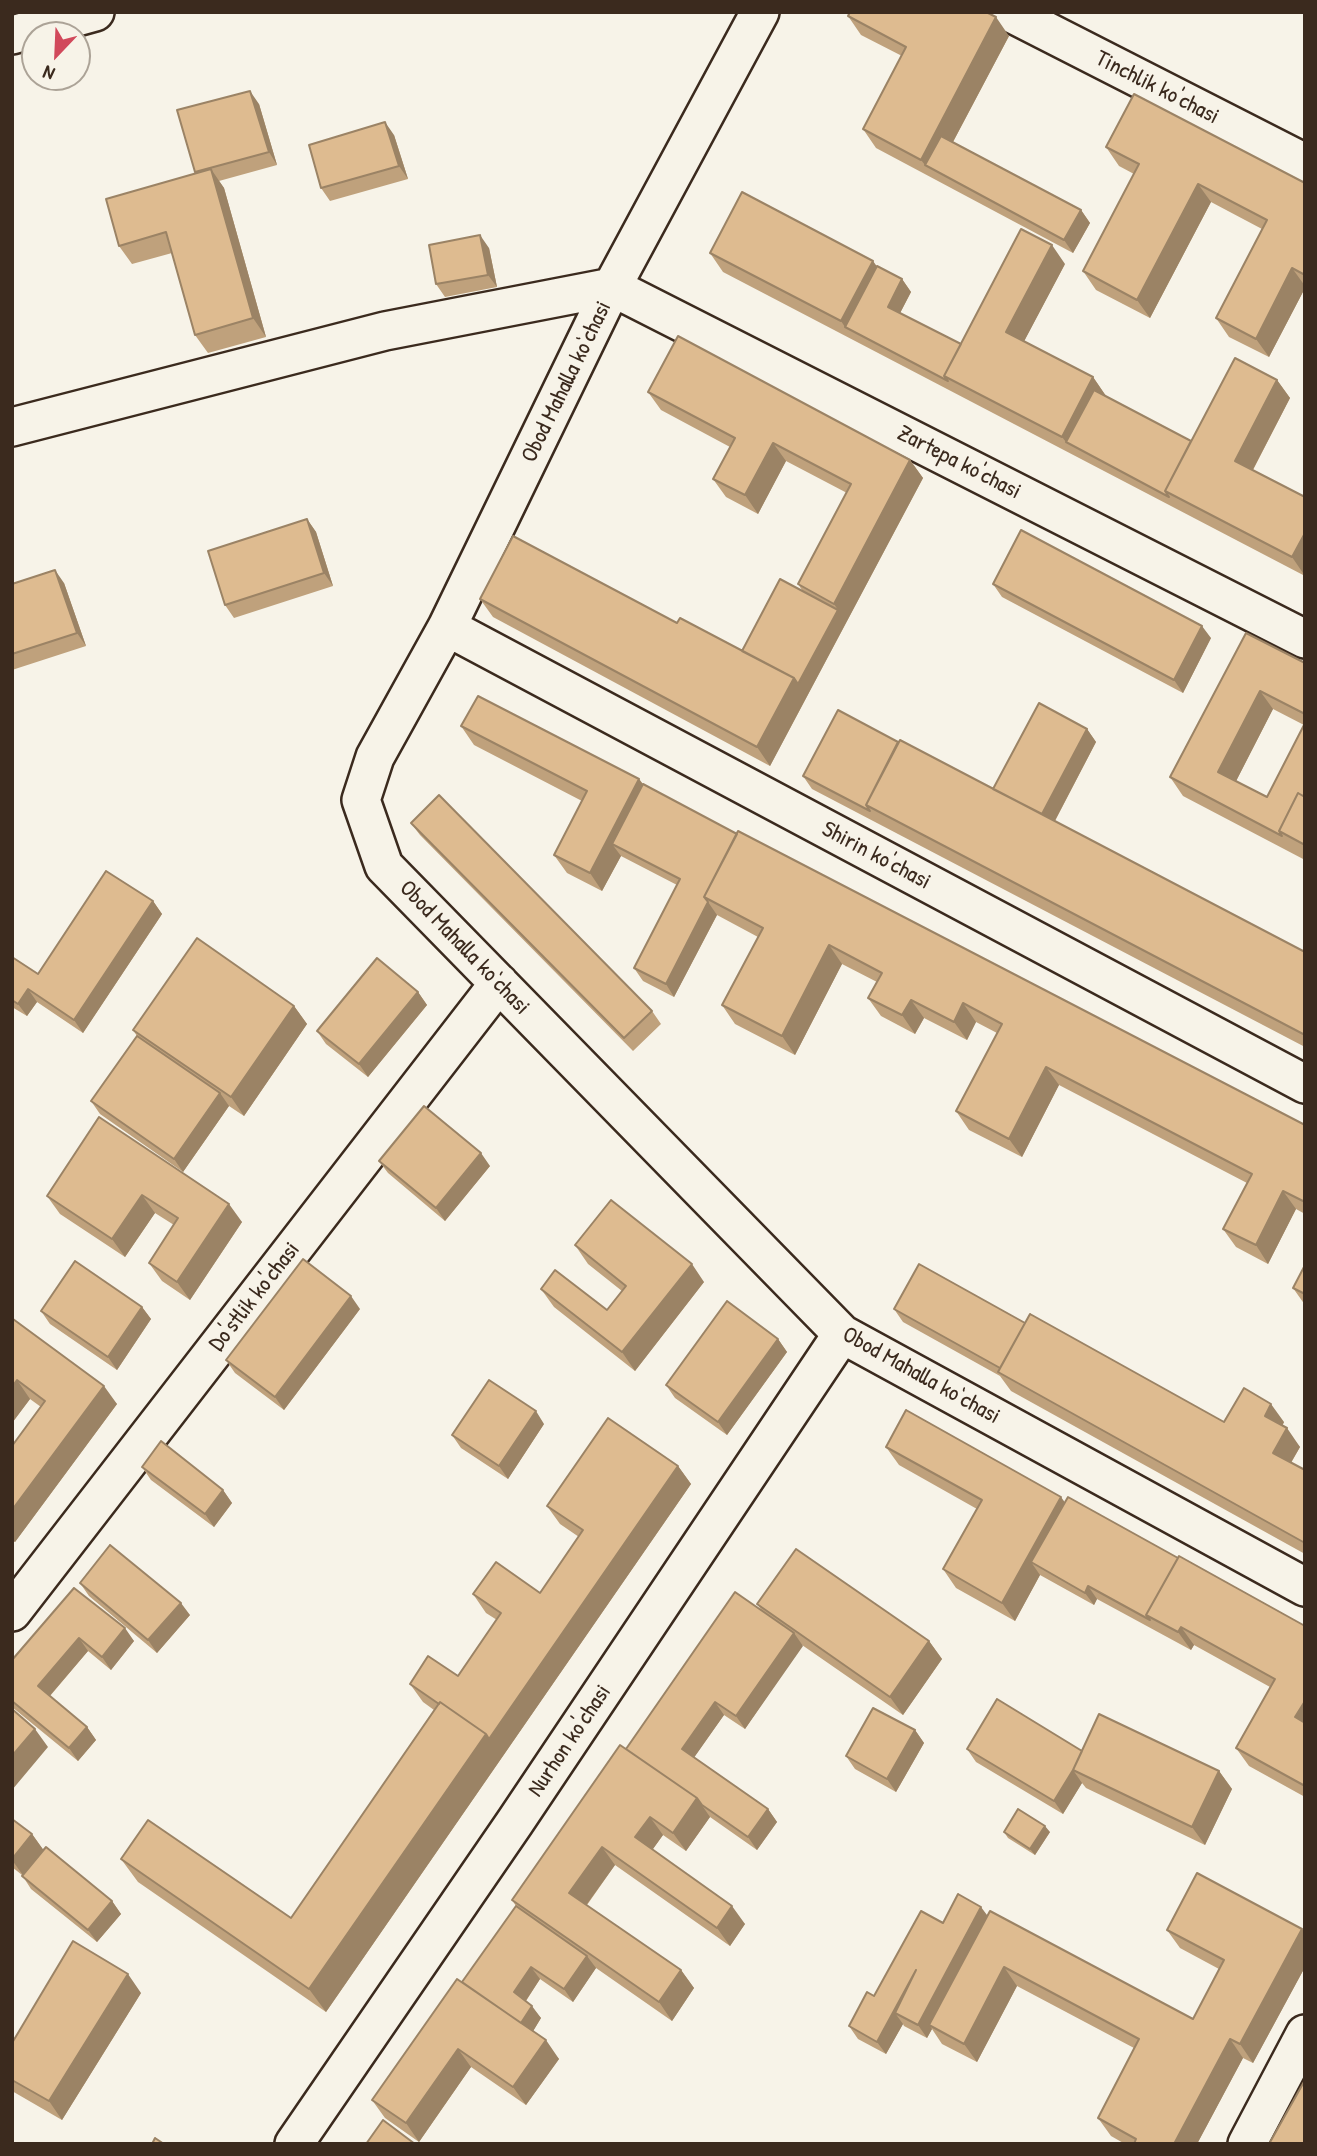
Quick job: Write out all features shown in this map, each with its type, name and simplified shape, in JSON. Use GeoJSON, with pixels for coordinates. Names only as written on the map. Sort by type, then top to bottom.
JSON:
{"type":"FeatureCollection","features":[{"type":"Feature","properties":{"kind":"street"},"geometry":{"type":"LineString","coordinates":[[12,35],[94,12]]}},
{"type":"Feature","properties":{"kind":"street","name":"Obod Mahalla ko‘chasi"},"geometry":{"type":"LineString","coordinates":[[760,12],[612,287],[447,628],[375,757],[361,800],[384,866],[842,1334],[1305,1587]]}},
{"type":"Feature","properties":{"kind":"street","name":"Tinchlik ko'chasi"},"geometry":{"type":"LineString","coordinates":[[1009,12],[1305,163]]}},
{"type":"Feature","properties":{"kind":"street"},"geometry":{"type":"LineString","coordinates":[[12,427],[385,331],[612,287]]}},
{"type":"Feature","properties":{"kind":"street","name":"Zartepa ko'chasi"},"geometry":{"type":"LineString","coordinates":[[612,287],[1305,639]]}},
{"type":"Feature","properties":{"kind":"street","name":"Shirin ko'chasi"},"geometry":{"type":"LineString","coordinates":[[447,628],[1305,1084]]}},
{"type":"Feature","properties":{"kind":"street","name":"Do'stlik ko'chasi"},"geometry":{"type":"LineString","coordinates":[[12,1612],[499,983]]}},
{"type":"Feature","properties":{"kind":"street","name":"Nurhon ko'chasi"},"geometry":{"type":"LineString","coordinates":[[294,2144],[515,1822],[842,1334]]}},
{"type":"Feature","properties":{"kind":"street"},"geometry":{"type":"LineString","coordinates":[[1247,2144],[1305,2034]]}},
{"type":"Feature","properties":{"kind":"building"},"geometry":{"type":"Polygon","coordinates":[[[850,12],[986,12],[996,17],[921,160],[863,129],[906,47],[848,16],[850,12]]]}},
{"type":"Feature","properties":{"kind":"building"},"geometry":{"type":"Polygon","coordinates":[[[250,91],[269,152],[195,172],[177,110],[250,91]]]}},
{"type":"Feature","properties":{"kind":"building"},"geometry":{"type":"Polygon","coordinates":[[[1134,94],[1305,183],[1305,275],[1292,268],[1256,339],[1216,318],[1267,220],[1198,184],[1137,300],[1083,271],[1139,164],[1106,147],[1134,94]]]}},
{"type":"Feature","properties":{"kind":"building"},"geometry":{"type":"Polygon","coordinates":[[[385,122],[399,166],[321,188],[309,145],[385,122]]]}},
{"type":"Feature","properties":{"kind":"building"},"geometry":{"type":"Polygon","coordinates":[[[941,136],[1081,210],[1064,240],[925,165],[941,136]]]}},
{"type":"Feature","properties":{"kind":"building"},"geometry":{"type":"Polygon","coordinates":[[[211,169],[253,318],[195,335],[166,232],[119,246],[106,199],[211,169]]]}},
{"type":"Feature","properties":{"kind":"building"},"geometry":{"type":"Polygon","coordinates":[[[742,192],[873,261],[841,321],[710,253],[742,192]]]}},
{"type":"Feature","properties":{"kind":"building"},"geometry":{"type":"Polygon","coordinates":[[[1021,229],[1052,245],[1006,332],[1093,377],[1062,437],[944,376],[1021,229]]]}},
{"type":"Feature","properties":{"kind":"building"},"geometry":{"type":"Polygon","coordinates":[[[480,235],[488,275],[436,284],[429,245],[480,235]]]}},
{"type":"Feature","properties":{"kind":"building"},"geometry":{"type":"Polygon","coordinates":[[[877,266],[902,279],[888,307],[961,344],[944,376],[948,381],[845,327],[877,266]]]}},
{"type":"Feature","properties":{"kind":"building"},"geometry":{"type":"Polygon","coordinates":[[[678,336],[910,460],[834,604],[798,584],[851,484],[773,443],[745,495],[713,479],[735,438],[648,392],[678,336]]]}},
{"type":"Feature","properties":{"kind":"building"},"geometry":{"type":"Polygon","coordinates":[[[1235,358],[1277,380],[1235,461],[1305,497],[1305,533],[1292,557],[1165,491],[1235,358]]]}},
{"type":"Feature","properties":{"kind":"building"},"geometry":{"type":"Polygon","coordinates":[[[1094,390],[1191,441],[1165,491],[1169,497],[1066,442],[1094,390]]]}},
{"type":"Feature","properties":{"kind":"building"},"geometry":{"type":"Polygon","coordinates":[[[307,519],[324,573],[225,605],[208,551],[307,519]]]}},
{"type":"Feature","properties":{"kind":"building"},"geometry":{"type":"Polygon","coordinates":[[[1021,530],[1202,626],[1174,680],[993,584],[1021,530]]]}},
{"type":"Feature","properties":{"kind":"building"},"geometry":{"type":"Polygon","coordinates":[[[513,536],[677,623],[680,618],[794,678],[757,747],[480,599],[513,536]]]}},
{"type":"Feature","properties":{"kind":"building"},"geometry":{"type":"Polygon","coordinates":[[[55,570],[77,633],[12,654],[12,584],[55,570]]]}},
{"type":"Feature","properties":{"kind":"building"},"geometry":{"type":"Polygon","coordinates":[[[780,579],[838,610],[798,684],[794,678],[742,651],[780,579]]]}},
{"type":"Feature","properties":{"kind":"building"},"geometry":{"type":"Polygon","coordinates":[[[1246,633],[1305,663],[1305,714],[1260,691],[1218,772],[1267,797],[1305,723],[1305,793],[1303,796],[1298,793],[1279,831],[1282,836],[1170,777],[1246,633]]]}},
{"type":"Feature","properties":{"kind":"building"},"geometry":{"type":"Polygon","coordinates":[[[478,696],[639,779],[590,873],[554,855],[587,791],[461,726],[478,696]]]}},
{"type":"Feature","properties":{"kind":"building"},"geometry":{"type":"Polygon","coordinates":[[[1039,703],[1087,729],[1042,814],[993,789],[1039,703]]]}},
{"type":"Feature","properties":{"kind":"building"},"geometry":{"type":"Polygon","coordinates":[[[838,710],[898,742],[866,805],[870,811],[803,776],[838,710]]]}},
{"type":"Feature","properties":{"kind":"building"},"geometry":{"type":"Polygon","coordinates":[[[900,740],[1305,952],[1305,1035],[866,805],[900,740]]]}},
{"type":"Feature","properties":{"kind":"building"},"geometry":{"type":"Polygon","coordinates":[[[643,784],[737,834],[704,897],[708,902],[666,984],[634,968],[680,879],[612,844],[643,784]]]}},
{"type":"Feature","properties":{"kind":"building"},"geometry":{"type":"Polygon","coordinates":[[[1298,793],[1305,797],[1305,845],[1279,831],[1298,793]]]}},
{"type":"Feature","properties":{"kind":"building"},"geometry":{"type":"Polygon","coordinates":[[[439,795],[652,1011],[624,1038],[411,823],[439,795]]]}},
{"type":"Feature","properties":{"kind":"building"},"geometry":{"type":"Polygon","coordinates":[[[738,831],[1305,1125],[1305,1202],[1283,1191],[1256,1245],[1223,1229],[1252,1174],[1046,1067],[1009,1139],[956,1111],[1002,1024],[963,1003],[954,1022],[911,1000],[902,1015],[868,998],[882,973],[829,945],[782,1036],[722,1005],[763,928],[704,897],[738,831]]]}},
{"type":"Feature","properties":{"kind":"building"},"geometry":{"type":"Polygon","coordinates":[[[106,871],[153,901],[74,1020],[28,989],[18,1004],[12,1000],[12,957],[38,974],[106,871]]]}},
{"type":"Feature","properties":{"kind":"building"},"geometry":{"type":"Polygon","coordinates":[[[197,938],[294,1006],[231,1097],[133,1030],[197,938]]]}},
{"type":"Feature","properties":{"kind":"building"},"geometry":{"type":"Polygon","coordinates":[[[377,958],[418,992],[359,1064],[317,1031],[377,958]]]}},
{"type":"Feature","properties":{"kind":"building"},"geometry":{"type":"Polygon","coordinates":[[[137,1036],[220,1093],[174,1159],[91,1101],[137,1036]]]}},
{"type":"Feature","properties":{"kind":"building"},"geometry":{"type":"Polygon","coordinates":[[[424,1106],[481,1153],[436,1208],[379,1161],[424,1106]]]}},
{"type":"Feature","properties":{"kind":"building"},"geometry":{"type":"Polygon","coordinates":[[[99,1117],[229,1204],[177,1282],[149,1263],[178,1218],[142,1195],[112,1239],[47,1196],[99,1117]]]}},
{"type":"Feature","properties":{"kind":"building"},"geometry":{"type":"Polygon","coordinates":[[[611,1200],[692,1264],[622,1352],[541,1289],[555,1270],[607,1310],[626,1286],[575,1245],[611,1200]]]}},
{"type":"Feature","properties":{"kind":"building"},"geometry":{"type":"Polygon","coordinates":[[[303,1259],[351,1296],[275,1397],[226,1360],[303,1259]]]}},
{"type":"Feature","properties":{"kind":"building"},"geometry":{"type":"Polygon","coordinates":[[[75,1261],[142,1307],[108,1357],[41,1311],[75,1261]]]}},
{"type":"Feature","properties":{"kind":"building"},"geometry":{"type":"Polygon","coordinates":[[[919,1264],[1025,1323],[1000,1368],[894,1309],[919,1264]]]}},
{"type":"Feature","properties":{"kind":"building"},"geometry":{"type":"Polygon","coordinates":[[[1305,1265],[1305,1294],[1293,1288],[1305,1265]]]}},
{"type":"Feature","properties":{"kind":"building"},"geometry":{"type":"Polygon","coordinates":[[[727,1301],[778,1339],[718,1422],[666,1385],[727,1301]]]}},
{"type":"Feature","properties":{"kind":"building"},"geometry":{"type":"Polygon","coordinates":[[[1030,1314],[1224,1422],[1244,1388],[1271,1404],[1265,1416],[1287,1428],[1273,1453],[1305,1470],[1305,1543],[998,1372],[1030,1314]]]}},
{"type":"Feature","properties":{"kind":"building"},"geometry":{"type":"Polygon","coordinates":[[[13,1319],[104,1386],[12,1510],[12,1446],[45,1401],[17,1380],[12,1387],[13,1319]]]}},
{"type":"Feature","properties":{"kind":"building"},"geometry":{"type":"Polygon","coordinates":[[[489,1380],[536,1411],[499,1466],[452,1435],[489,1380]]]}},
{"type":"Feature","properties":{"kind":"building"},"geometry":{"type":"Polygon","coordinates":[[[906,1410],[1061,1497],[1002,1603],[943,1569],[982,1500],[886,1447],[906,1410]]]}},
{"type":"Feature","properties":{"kind":"building"},"geometry":{"type":"Polygon","coordinates":[[[608,1418],[678,1466],[489,1739],[486,1734],[410,1684],[428,1656],[458,1676],[501,1613],[473,1594],[496,1562],[540,1593],[583,1530],[547,1506],[608,1418]]]}},
{"type":"Feature","properties":{"kind":"building"},"geometry":{"type":"Polygon","coordinates":[[[161,1441],[223,1490],[205,1514],[142,1467],[161,1441]]]}},
{"type":"Feature","properties":{"kind":"building"},"geometry":{"type":"Polygon","coordinates":[[[1068,1497],[1178,1558],[1146,1615],[1150,1620],[1088,1586],[1085,1593],[1031,1562],[1068,1497]]]}},
{"type":"Feature","properties":{"kind":"building"},"geometry":{"type":"Polygon","coordinates":[[[110,1545],[181,1603],[148,1640],[80,1583],[110,1545]]]}},
{"type":"Feature","properties":{"kind":"building"},"geometry":{"type":"Polygon","coordinates":[[[796,1549],[929,1641],[890,1697],[757,1604],[796,1549]]]}},
{"type":"Feature","properties":{"kind":"building"},"geometry":{"type":"Polygon","coordinates":[[[1179,1556],[1305,1626],[1305,1701],[1295,1717],[1305,1723],[1305,1786],[1236,1748],[1275,1679],[1181,1627],[1178,1632],[1146,1615],[1179,1556]]]}},
{"type":"Feature","properties":{"kind":"building"},"geometry":{"type":"Polygon","coordinates":[[[74,1588],[125,1628],[102,1657],[79,1638],[38,1686],[87,1727],[69,1748],[12,1701],[12,1660],[74,1588]]]}},
{"type":"Feature","properties":{"kind":"building"},"geometry":{"type":"Polygon","coordinates":[[[735,1592],[794,1633],[736,1716],[715,1702],[682,1749],[768,1809],[748,1837],[626,1749],[735,1592]]]}},
{"type":"Feature","properties":{"kind":"building"},"geometry":{"type":"Polygon","coordinates":[[[997,1699],[1082,1751],[1054,1801],[967,1749],[997,1699]]]}},
{"type":"Feature","properties":{"kind":"building"},"geometry":{"type":"Polygon","coordinates":[[[440,1702],[486,1734],[309,1989],[121,1859],[148,1820],[291,1918],[440,1702]]]}},
{"type":"Feature","properties":{"kind":"building"},"geometry":{"type":"Polygon","coordinates":[[[873,1708],[915,1730],[887,1779],[846,1756],[873,1708]]]}},
{"type":"Feature","properties":{"kind":"building"},"geometry":{"type":"Polygon","coordinates":[[[12,1709],[35,1729],[12,1756],[12,1709]]]}},
{"type":"Feature","properties":{"kind":"building"},"geometry":{"type":"Polygon","coordinates":[[[1099,1714],[1219,1771],[1192,1827],[1073,1770],[1099,1714]]]}},
{"type":"Feature","properties":{"kind":"building"},"geometry":{"type":"Polygon","coordinates":[[[620,1745],[697,1798],[673,1833],[650,1817],[635,1837],[732,1906],[717,1928],[602,1847],[569,1893],[681,1970],[659,2002],[512,1900],[620,1745]]]}},
{"type":"Feature","properties":{"kind":"building"},"geometry":{"type":"Polygon","coordinates":[[[1018,1809],[1045,1826],[1030,1849],[1004,1832],[1018,1809]]]}},
{"type":"Feature","properties":{"kind":"building"},"geometry":{"type":"Polygon","coordinates":[[[12,1819],[32,1834],[12,1859],[12,1819]]]}},
{"type":"Feature","properties":{"kind":"building"},"geometry":{"type":"Polygon","coordinates":[[[46,1847],[112,1901],[88,1930],[22,1876],[46,1847]]]}},
{"type":"Feature","properties":{"kind":"building"},"geometry":{"type":"Polygon","coordinates":[[[1197,1873],[1302,1929],[1240,2044],[1230,2039],[1174,2144],[1134,2144],[1136,2139],[1098,2118],[1139,2039],[1004,1967],[964,2044],[929,2025],[990,1911],[1193,2019],[1224,1960],[1167,1930],[1197,1873]]]}},
{"type":"Feature","properties":{"kind":"building"},"geometry":{"type":"Polygon","coordinates":[[[958,1894],[981,1907],[918,2025],[895,2013],[916,1970],[877,2042],[849,2026],[867,1992],[874,1996],[921,1911],[943,1923],[958,1894]]]}},
{"type":"Feature","properties":{"kind":"building"},"geometry":{"type":"Polygon","coordinates":[[[516,1906],[587,1956],[564,1989],[531,1967],[514,1992],[532,2006],[521,2023],[462,1982],[516,1906]]]}},
{"type":"Feature","properties":{"kind":"building"},"geometry":{"type":"Polygon","coordinates":[[[73,1941],[128,1974],[49,2101],[12,2080],[12,2043],[73,1941]]]}},
{"type":"Feature","properties":{"kind":"building"},"geometry":{"type":"Polygon","coordinates":[[[457,1979],[546,2040],[513,2087],[458,2049],[406,2123],[372,2100],[457,1979]]]}},
{"type":"Feature","properties":{"kind":"building"},"geometry":{"type":"Polygon","coordinates":[[[1305,2080],[1305,2144],[1269,2144],[1305,2080]]]}},
{"type":"Feature","properties":{"kind":"building"},"geometry":{"type":"Polygon","coordinates":[[[383,2120],[415,2144],[366,2144],[383,2120]]]}},
{"type":"Feature","properties":{"kind":"building"},"geometry":{"type":"Polygon","coordinates":[[[155,2138],[164,2144],[152,2144],[155,2138]]]}}]}
